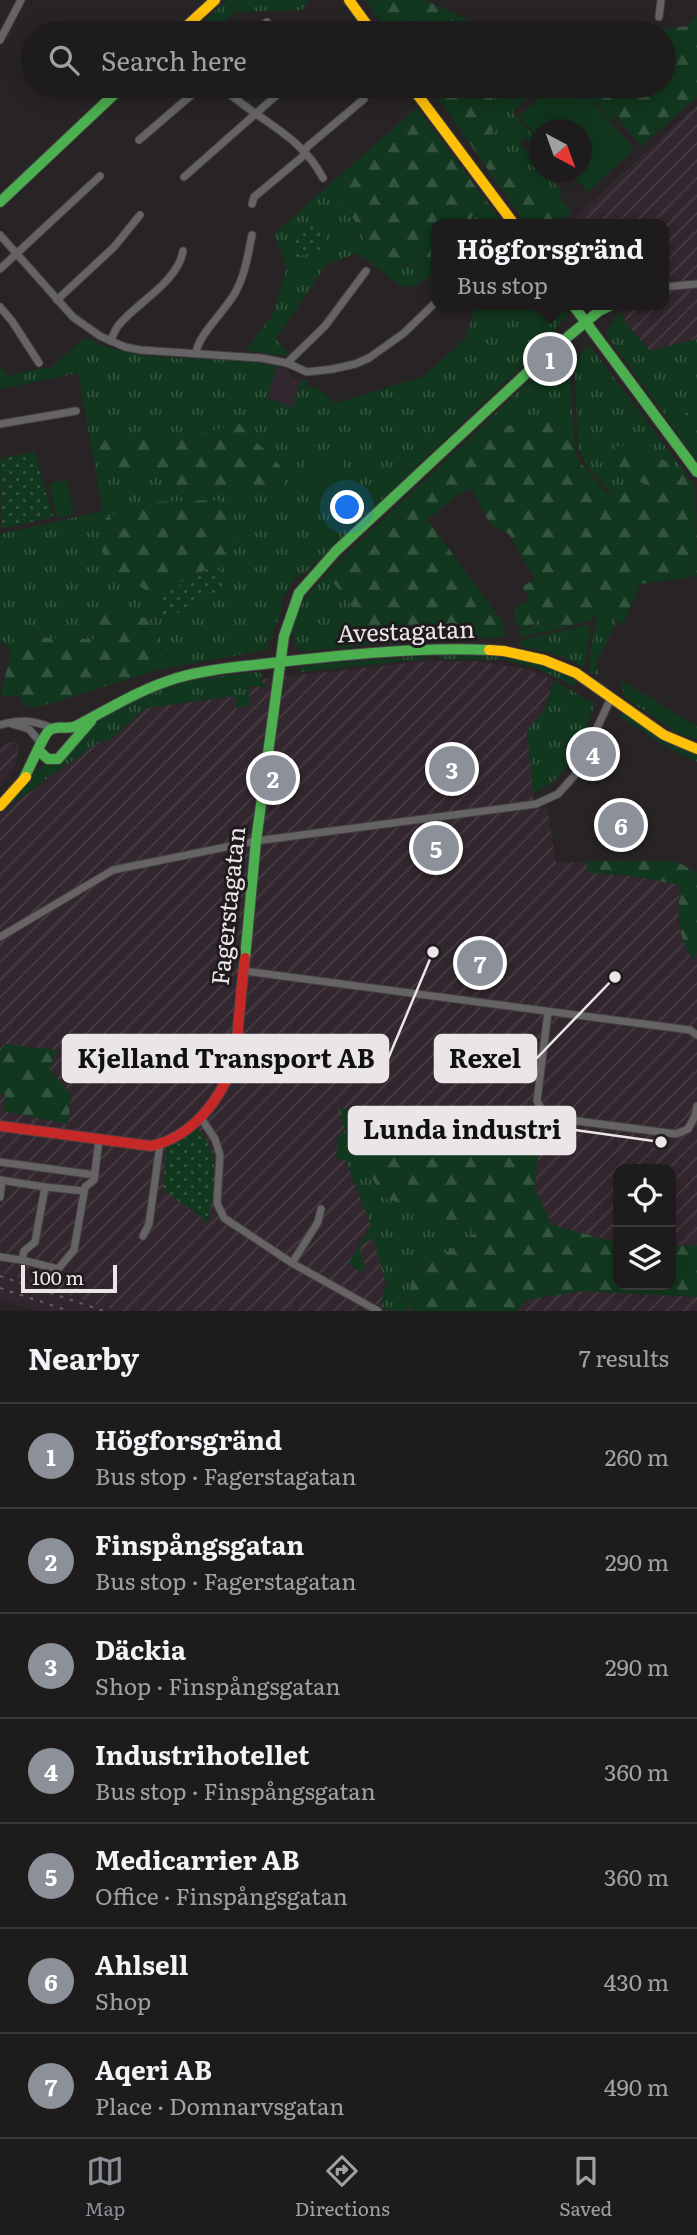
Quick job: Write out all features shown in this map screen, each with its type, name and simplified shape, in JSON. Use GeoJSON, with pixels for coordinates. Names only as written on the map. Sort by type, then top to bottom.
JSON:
{"type":"FeatureCollection","features":[{"type":"Feature","properties":{"kind":"street"},"geometry":{"type":"LineString","coordinates":[[0,40],[21,0]]}},
{"type":"Feature","properties":{"kind":"street"},"geometry":{"type":"LineString","coordinates":[[192,21],[215,0]]}},
{"type":"Feature","properties":{"kind":"street"},"geometry":{"type":"LineString","coordinates":[[349,0],[364,21]]}},
{"type":"Feature","properties":{"kind":"street"},"geometry":{"type":"LineString","coordinates":[[659,18],[661,0]]}},
{"type":"Feature","properties":{"kind":"street"},"geometry":{"type":"LineString","coordinates":[[0,202],[110,98]]}},
{"type":"Feature","properties":{"kind":"street"},"geometry":{"type":"LineString","coordinates":[[139,140],[188,98]]}},
{"type":"Feature","properties":{"kind":"street"},"geometry":{"type":"LineString","coordinates":[[234,98],[285,132],[318,167],[323,178]]}},
{"type":"Feature","properties":{"kind":"street"},"geometry":{"type":"LineString","coordinates":[[184,177],[274,98]]}},
{"type":"Feature","properties":{"kind":"street"},"geometry":{"type":"LineString","coordinates":[[420,98],[509,219]]}},
{"type":"Feature","properties":{"kind":"street"},"geometry":{"type":"LineString","coordinates":[[252,204],[254,197],[302,156],[307,147],[364,99]]}},
{"type":"Feature","properties":{"kind":"street"},"geometry":{"type":"LineString","coordinates":[[0,269],[100,176]]}},
{"type":"Feature","properties":{"kind":"street"},"geometry":{"type":"LineString","coordinates":[[57,300],[114,247],[140,215]]}},
{"type":"Feature","properties":{"kind":"street"},"geometry":{"type":"LineString","coordinates":[[0,235],[57,300],[86,328],[110,341],[141,350],[261,358],[287,363],[307,372],[355,364],[386,347],[431,306]]}},
{"type":"Feature","properties":{"kind":"street"},"geometry":{"type":"LineString","coordinates":[[196,353],[197,345],[236,292],[245,269],[252,235]]}},
{"type":"Feature","properties":{"kind":"street"},"geometry":{"type":"LineString","coordinates":[[110,341],[118,326],[164,284],[182,260],[183,251]]}},
{"type":"Feature","properties":{"kind":"street"},"geometry":{"type":"LineString","coordinates":[[287,363],[325,326],[366,271]]}},
{"type":"Feature","properties":{"kind":"street"},"geometry":{"type":"LineString","coordinates":[[669,287],[697,284]]}},
{"type":"Feature","properties":{"kind":"street"},"geometry":{"type":"LineString","coordinates":[[0,307],[39,363]]}},
{"type":"Feature","properties":{"kind":"street"},"geometry":{"type":"LineString","coordinates":[[577,310],[697,472]]}},
{"type":"Feature","properties":{"kind":"street","name":"Fagerstagatan"},"geometry":{"type":"LineString","coordinates":[[201,1118],[216,1100],[234,1059],[256,841],[279,662],[294,605],[307,582],[321,566],[546,355],[604,310]]}},
{"type":"Feature","properties":{"kind":"street"},"geometry":{"type":"LineString","coordinates":[[0,424],[76,411]]}},
{"type":"Feature","properties":{"kind":"street","name":"Avestagatan"},"geometry":{"type":"LineString","coordinates":[[23,780],[39,746],[58,729],[72,728],[137,692],[177,678],[214,670],[322,657],[461,649],[504,651],[544,660],[576,673],[664,735],[697,749]]}},
{"type":"Feature","properties":{"kind":"street"},"geometry":{"type":"LineString","coordinates":[[0,937],[113,870],[256,841],[536,804],[558,794],[575,775],[611,698]]}},
{"type":"Feature","properties":{"kind":"street","name":"Avestagatan"},"geometry":{"type":"LineString","coordinates":[[23,780],[48,759],[62,757],[100,712]]}},
{"type":"Feature","properties":{"kind":"street"},"geometry":{"type":"LineString","coordinates":[[2,725],[11,721],[30,721],[58,729],[68,734],[72,746]]}},
{"type":"Feature","properties":{"kind":"street"},"geometry":{"type":"LineString","coordinates":[[2,725],[29,729],[48,759]]}},
{"type":"Feature","properties":{"kind":"street"},"geometry":{"type":"LineString","coordinates":[[0,806],[23,780]]}},
{"type":"Feature","properties":{"kind":"street"},"geometry":{"type":"LineString","coordinates":[[244,971],[690,1030],[697,1035]]}},
{"type":"Feature","properties":{"kind":"street"},"geometry":{"type":"LineString","coordinates":[[548,1012],[537,1101],[543,1112],[554,1118],[676,1134],[688,1129],[697,1106]]}},
{"type":"Feature","properties":{"kind":"street"},"geometry":{"type":"LineString","coordinates":[[0,1126],[151,1146],[160,1144],[201,1118],[215,1139],[220,1155],[217,1203],[224,1218],[292,1263],[378,1311]]}},
{"type":"Feature","properties":{"kind":"street"},"geometry":{"type":"LineString","coordinates":[[0,1257],[58,1269],[74,1250],[85,1187],[94,1180],[99,1140]]}},
{"type":"Feature","properties":{"kind":"street"},"geometry":{"type":"LineString","coordinates":[[143,1236],[149,1224],[160,1144]]}},
{"type":"Feature","properties":{"kind":"street"},"geometry":{"type":"LineString","coordinates":[[0,1162],[95,1175]]}},
{"type":"Feature","properties":{"kind":"street"},"geometry":{"type":"LineString","coordinates":[[0,1197],[1,1180],[84,1191]]}},
{"type":"Feature","properties":{"kind":"street"},"geometry":{"type":"LineString","coordinates":[[22,1261],[24,1251],[35,1242],[44,1186]]}},
{"type":"Feature","properties":{"kind":"street"},"geometry":{"type":"LineString","coordinates":[[292,1263],[318,1222],[321,1209]]}},
{"type":"Feature","properties":{"kind":"shaded area"},"geometry":{"type":"Polygon","coordinates":[[[697,105],[697,339],[650,351],[627,325],[622,310],[669,310],[669,219],[575,217],[697,105]]]}},
{"type":"Feature","properties":{"kind":"shaded area"},"geometry":{"type":"Polygon","coordinates":[[[277,366],[286,369],[291,377],[301,381],[294,407],[266,398],[277,366]]]}},
{"type":"Feature","properties":{"kind":"shaded area"},"geometry":{"type":"Polygon","coordinates":[[[427,661],[477,661],[526,669],[554,680],[544,710],[527,732],[534,784],[532,810],[547,807],[556,863],[676,861],[697,873],[697,1311],[116,1311],[0,1272],[0,814],[102,740],[108,741],[146,708],[235,696],[237,709],[250,686],[266,686],[261,681],[427,661]]]}},
{"type":"Feature","properties":{"kind":"shaded area"},"geometry":{"type":"Polygon","coordinates":[[[15,741],[19,747],[15,766],[0,786],[0,746],[15,741]]]}},
{"type":"Feature","properties":{"kind":"shaded area"},"geometry":{"type":"Polygon","coordinates":[[[0,1272],[116,1311],[36,1311],[0,1299],[0,1272]]]}},
{"type":"Feature","properties":{"kind":"green space"},"geometry":{"type":"Polygon","coordinates":[[[227,0],[309,0],[302,10],[235,12],[225,21],[205,21],[227,0]]]}},
{"type":"Feature","properties":{"kind":"green space"},"geometry":{"type":"Polygon","coordinates":[[[365,0],[397,0],[414,21],[380,21],[365,0]]]}},
{"type":"Feature","properties":{"kind":"green space"},"geometry":{"type":"Polygon","coordinates":[[[397,0],[412,0],[430,21],[414,21],[397,0]]]}},
{"type":"Feature","properties":{"kind":"green space"},"geometry":{"type":"Polygon","coordinates":[[[412,0],[425,0],[470,21],[430,21],[412,0]]]}},
{"type":"Feature","properties":{"kind":"green space"},"geometry":{"type":"Polygon","coordinates":[[[697,16],[697,97],[641,146],[602,98],[676,98],[676,28],[687,26],[697,16]]]}},
{"type":"Feature","properties":{"kind":"green space"},"geometry":{"type":"Polygon","coordinates":[[[438,98],[492,98],[496,117],[489,138],[491,148],[526,177],[560,219],[523,219],[438,98]]]}},
{"type":"Feature","properties":{"kind":"green space"},"geometry":{"type":"Polygon","coordinates":[[[492,98],[528,98],[512,112],[529,131],[529,142],[525,137],[519,143],[529,154],[529,180],[491,148],[489,138],[496,117],[492,98]]]}},
{"type":"Feature","properties":{"kind":"green space"},"geometry":{"type":"Polygon","coordinates":[[[539,98],[588,98],[634,149],[588,192],[578,182],[592,182],[592,119],[529,119],[529,128],[519,116],[539,98]]]}},
{"type":"Feature","properties":{"kind":"green space"},"geometry":{"type":"Polygon","coordinates":[[[591,98],[601,98],[615,116],[611,120],[591,98]]]}},
{"type":"Feature","properties":{"kind":"green space"},"geometry":{"type":"Polygon","coordinates":[[[417,108],[487,202],[470,219],[431,219],[431,264],[406,265],[385,259],[368,244],[340,201],[337,178],[417,108]]]}},
{"type":"Feature","properties":{"kind":"green space"},"geometry":{"type":"Polygon","coordinates":[[[337,178],[340,201],[349,210],[367,244],[405,266],[431,264],[431,275],[414,287],[401,286],[358,253],[326,265],[275,338],[289,355],[246,350],[272,316],[287,268],[274,234],[337,178]]]}},
{"type":"Feature","properties":{"kind":"green space"},"geometry":{"type":"Polygon","coordinates":[[[531,182],[554,182],[563,192],[558,197],[571,211],[566,217],[558,218],[531,182]]]}},
{"type":"Feature","properties":{"kind":"green space"},"geometry":{"type":"Polygon","coordinates":[[[487,202],[499,219],[470,219],[487,202]]]}},
{"type":"Feature","properties":{"kind":"green space"},"geometry":{"type":"Polygon","coordinates":[[[316,225],[326,234],[321,249],[295,258],[292,231],[316,225]]]}},
{"type":"Feature","properties":{"kind":"green space"},"geometry":{"type":"Polygon","coordinates":[[[474,310],[565,310],[569,315],[558,324],[551,338],[307,571],[295,578],[280,602],[283,607],[266,650],[161,669],[160,636],[101,605],[94,639],[14,637],[11,649],[0,642],[0,534],[103,511],[78,373],[0,389],[0,366],[8,376],[49,369],[85,338],[109,348],[157,357],[228,360],[277,366],[267,398],[293,407],[301,381],[308,379],[308,387],[317,388],[335,403],[423,377],[466,338],[474,310]]]}},
{"type":"Feature","properties":{"kind":"green space"},"geometry":{"type":"Polygon","coordinates":[[[621,310],[627,325],[650,351],[697,339],[697,399],[674,428],[606,334],[621,310]]]}},
{"type":"Feature","properties":{"kind":"green space"},"geometry":{"type":"Polygon","coordinates":[[[589,345],[687,475],[660,458],[648,486],[613,495],[588,468],[578,449],[575,371],[581,354],[589,345]]]}},
{"type":"Feature","properties":{"kind":"green space"},"geometry":{"type":"Polygon","coordinates":[[[575,349],[577,353],[570,372],[573,426],[521,420],[458,449],[554,357],[575,349]]]}},
{"type":"Feature","properties":{"kind":"green space"},"geometry":{"type":"Polygon","coordinates":[[[697,399],[697,461],[674,428],[697,399]]]}},
{"type":"Feature","properties":{"kind":"green space"},"geometry":{"type":"Polygon","coordinates":[[[521,420],[573,426],[575,453],[606,493],[613,495],[647,486],[607,461],[608,453],[620,445],[662,459],[681,471],[695,488],[697,576],[640,584],[623,624],[602,610],[590,620],[559,629],[538,620],[527,627],[519,627],[515,620],[515,607],[530,601],[522,586],[535,580],[509,534],[490,524],[472,488],[461,493],[427,519],[504,624],[505,637],[368,645],[351,626],[360,617],[326,573],[458,449],[521,420]]]}},
{"type":"Feature","properties":{"kind":"green space"},"geometry":{"type":"Polygon","coordinates":[[[239,424],[283,469],[283,487],[182,489],[158,469],[109,472],[100,452],[100,442],[106,436],[116,433],[182,435],[239,424]]]}},
{"type":"Feature","properties":{"kind":"green space"},"geometry":{"type":"Polygon","coordinates":[[[34,452],[53,517],[1,529],[0,461],[6,457],[34,452]]]}},
{"type":"Feature","properties":{"kind":"green space"},"geometry":{"type":"Polygon","coordinates":[[[343,460],[344,484],[306,486],[304,462],[343,460]]]}},
{"type":"Feature","properties":{"kind":"green space"},"geometry":{"type":"Polygon","coordinates":[[[66,480],[74,514],[57,518],[49,483],[66,480]]]}},
{"type":"Feature","properties":{"kind":"green space"},"geometry":{"type":"Polygon","coordinates":[[[218,500],[229,514],[234,530],[234,548],[229,564],[151,593],[121,574],[104,555],[101,547],[114,537],[105,518],[146,502],[218,500]]]}},
{"type":"Feature","properties":{"kind":"green space"},"geometry":{"type":"Polygon","coordinates":[[[216,564],[226,586],[163,621],[157,595],[216,564]]]}},
{"type":"Feature","properties":{"kind":"green space"},"geometry":{"type":"Polygon","coordinates":[[[327,573],[360,618],[352,626],[368,645],[303,652],[296,643],[293,633],[298,611],[327,573]]]}},
{"type":"Feature","properties":{"kind":"green space"},"geometry":{"type":"Polygon","coordinates":[[[101,605],[145,618],[160,635],[161,669],[38,707],[26,707],[20,696],[1,696],[14,637],[94,639],[101,605]]]}},
{"type":"Feature","properties":{"kind":"green space"},"geometry":{"type":"Polygon","coordinates":[[[602,610],[617,621],[596,663],[599,673],[597,675],[589,671],[598,613],[602,610]]]}},
{"type":"Feature","properties":{"kind":"green space"},"geometry":{"type":"Polygon","coordinates":[[[538,620],[559,629],[520,637],[520,628],[529,628],[538,620]]]}},
{"type":"Feature","properties":{"kind":"green space"},"geometry":{"type":"Polygon","coordinates":[[[586,625],[590,627],[585,667],[563,657],[519,645],[523,640],[586,625]]]}},
{"type":"Feature","properties":{"kind":"green space"},"geometry":{"type":"Polygon","coordinates":[[[438,655],[510,658],[544,666],[578,680],[574,686],[536,668],[505,660],[439,659],[438,655]]]}},
{"type":"Feature","properties":{"kind":"green space"},"geometry":{"type":"Polygon","coordinates":[[[425,656],[426,659],[300,672],[301,667],[317,664],[425,656]]]}},
{"type":"Feature","properties":{"kind":"green space"},"geometry":{"type":"Polygon","coordinates":[[[261,673],[261,681],[267,687],[250,686],[249,705],[237,709],[234,696],[146,708],[108,741],[102,740],[3,810],[38,769],[62,760],[97,721],[120,705],[138,696],[176,684],[261,673]]]}},
{"type":"Feature","properties":{"kind":"green space"},"geometry":{"type":"Polygon","coordinates":[[[554,680],[595,705],[566,768],[557,778],[533,793],[527,731],[544,710],[554,680]]]}},
{"type":"Feature","properties":{"kind":"green space"},"geometry":{"type":"Polygon","coordinates":[[[623,681],[697,727],[697,739],[681,735],[625,698],[621,684],[623,681]]]}},
{"type":"Feature","properties":{"kind":"green space"},"geometry":{"type":"Polygon","coordinates":[[[616,714],[626,714],[675,745],[697,755],[697,762],[663,745],[616,714]]]}},
{"type":"Feature","properties":{"kind":"green space"},"geometry":{"type":"Polygon","coordinates":[[[586,861],[676,861],[697,873],[697,952],[693,960],[679,924],[680,885],[632,876],[588,873],[586,861]]]}},
{"type":"Feature","properties":{"kind":"green space"},"geometry":{"type":"Polygon","coordinates":[[[5,1044],[57,1050],[49,1069],[71,1094],[68,1124],[3,1111],[6,1095],[0,1094],[0,1051],[5,1044]]]}},
{"type":"Feature","properties":{"kind":"green space"},"geometry":{"type":"Polygon","coordinates":[[[338,1108],[539,1141],[535,1188],[552,1225],[613,1242],[613,1290],[676,1290],[676,1246],[697,1245],[697,1297],[583,1291],[526,1300],[517,1311],[412,1311],[412,1307],[408,1307],[412,1275],[478,1231],[383,1197],[345,1130],[338,1108]]]}},
{"type":"Feature","properties":{"kind":"green space"},"geometry":{"type":"Polygon","coordinates":[[[197,1128],[211,1149],[215,1172],[208,1222],[163,1190],[166,1146],[197,1128]]]}},
{"type":"Feature","properties":{"kind":"green space"},"geometry":{"type":"Polygon","coordinates":[[[345,1130],[383,1197],[478,1231],[412,1275],[407,1311],[389,1311],[382,1307],[383,1291],[387,1288],[373,1238],[362,1245],[360,1250],[366,1268],[363,1273],[348,1264],[371,1226],[346,1161],[336,1158],[338,1137],[345,1130]]]}},
{"type":"Feature","properties":{"kind":"railway"},"geometry":{"type":"LineString","coordinates":[[0,1276],[104,1311]]}},
{"type":"Feature","properties":{"kind":"railway"},"geometry":{"type":"LineString","coordinates":[[0,1288],[69,1311]]}},
{"type":"Feature","properties":{"kind":"traffic: fast"},"geometry":{"type":"LineString","coordinates":[[0,202],[110,98]]}},
{"type":"Feature","properties":{"kind":"traffic: fast"},"geometry":{"type":"LineString","coordinates":[[577,310],[697,472]]}},
{"type":"Feature","properties":{"kind":"traffic: fast"},"geometry":{"type":"LineString","coordinates":[[245,958],[256,841],[284,636],[299,593],[336,551],[546,355],[601,310]]}},
{"type":"Feature","properties":{"kind":"traffic: fast"},"geometry":{"type":"LineString","coordinates":[[23,780],[50,730],[76,726],[137,694],[177,678],[200,672],[352,655],[489,650]]}},
{"type":"Feature","properties":{"kind":"traffic: fast"},"geometry":{"type":"LineString","coordinates":[[39,751],[48,759],[58,759],[91,721]]}},
{"type":"Feature","properties":{"kind":"traffic: slow"},"geometry":{"type":"LineString","coordinates":[[192,21],[215,0]]}},
{"type":"Feature","properties":{"kind":"traffic: slow"},"geometry":{"type":"LineString","coordinates":[[349,0],[364,21]]}},
{"type":"Feature","properties":{"kind":"traffic: slow"},"geometry":{"type":"LineString","coordinates":[[420,98],[510,219]]}},
{"type":"Feature","properties":{"kind":"traffic: slow"},"geometry":{"type":"LineString","coordinates":[[489,650],[544,660],[576,673],[664,735],[697,749]]}},
{"type":"Feature","properties":{"kind":"traffic: slow"},"geometry":{"type":"LineString","coordinates":[[0,806],[26,777]]}},
{"type":"Feature","properties":{"kind":"traffic: jam"},"geometry":{"type":"LineString","coordinates":[[0,1126],[151,1146],[180,1134],[213,1102],[229,1075],[237,1049],[245,958]]}},
{"type":"Feature","properties":{"kind":"place","name":"Högforsgränd"},"geometry":{"type":"Point","coordinates":[550,359]}},
{"type":"Feature","properties":{"kind":"place","name":"Industrihotellet"},"geometry":{"type":"Point","coordinates":[593,754]}},
{"type":"Feature","properties":{"kind":"place","name":"Däckia"},"geometry":{"type":"Point","coordinates":[452,769]}},
{"type":"Feature","properties":{"kind":"place","name":"Finspångsgatan"},"geometry":{"type":"Point","coordinates":[273,778]}},
{"type":"Feature","properties":{"kind":"place","name":"Ahlsell"},"geometry":{"type":"Point","coordinates":[621,825]}},
{"type":"Feature","properties":{"kind":"place","name":"Medicarrier AB"},"geometry":{"type":"Point","coordinates":[436,848]}},
{"type":"Feature","properties":{"kind":"place","name":"Kjelland Transport AB"},"geometry":{"type":"Point","coordinates":[433,952]}},
{"type":"Feature","properties":{"kind":"place","name":"Aqeri AB"},"geometry":{"type":"Point","coordinates":[480,963]}},
{"type":"Feature","properties":{"kind":"place","name":"Rexel"},"geometry":{"type":"Point","coordinates":[615,977]}},
{"type":"Feature","properties":{"kind":"place","name":"Lunda industri"},"geometry":{"type":"Point","coordinates":[661,1142]}}]}
